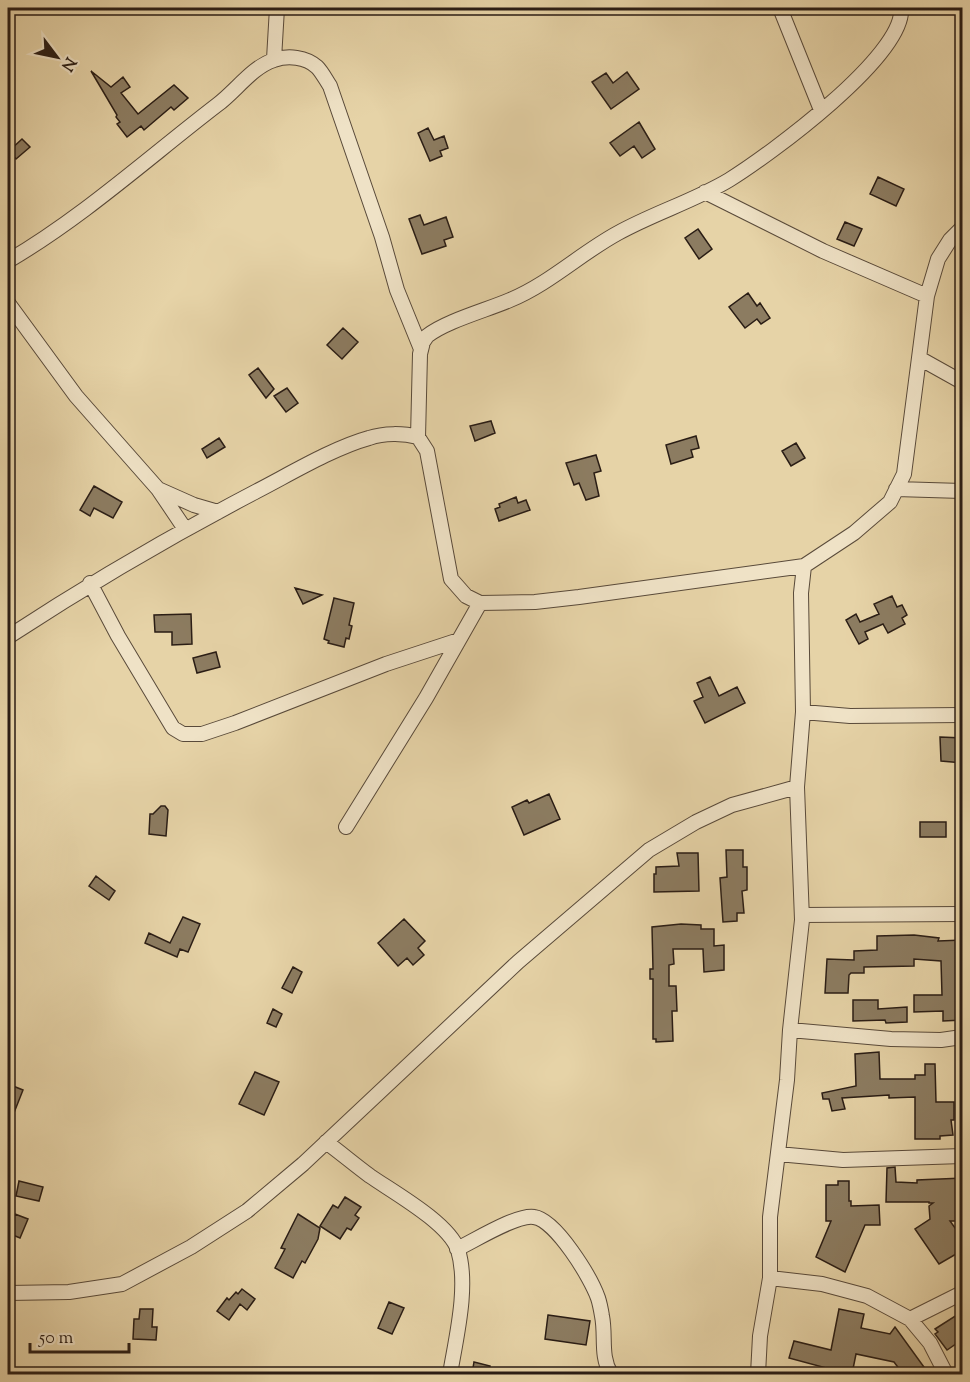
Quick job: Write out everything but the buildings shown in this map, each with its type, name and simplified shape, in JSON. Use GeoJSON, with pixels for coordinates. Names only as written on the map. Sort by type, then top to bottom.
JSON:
{"type":"FeatureCollection","features":[{"type":"Feature","properties":{"kind":"street"},"geometry":{"type":"LineString","coordinates":[[274,59],[277,8]]}},
{"type":"Feature","properties":{"kind":"street"},"geometry":{"type":"LineString","coordinates":[[780,8],[821,110]]}},
{"type":"Feature","properties":{"kind":"street"},"geometry":{"type":"LineString","coordinates":[[901,8],[897,29],[883,51],[857,79],[800,128],[729,180],[618,232],[512,300],[489,307],[431,333],[423,342],[418,437],[427,451],[452,579],[466,596],[480,603],[535,602],[804,566],[854,533],[890,502],[904,474],[927,296],[938,260],[950,240],[963,228]]}},
{"type":"Feature","properties":{"kind":"street"},"geometry":{"type":"LineString","coordinates":[[8,261],[70,221],[108,189],[140,168],[169,141],[220,104],[262,66],[274,59],[290,56],[307,61],[318,68],[330,86],[382,237],[397,290],[421,349]]}},
{"type":"Feature","properties":{"kind":"street"},"geometry":{"type":"LineString","coordinates":[[705,192],[824,251],[927,296]]}},
{"type":"Feature","properties":{"kind":"street"},"geometry":{"type":"LineString","coordinates":[[8,303],[76,396],[158,489],[185,529]]}},
{"type":"Feature","properties":{"kind":"street"},"geometry":{"type":"LineString","coordinates":[[919,358],[963,382]]}},
{"type":"Feature","properties":{"kind":"street"},"geometry":{"type":"LineString","coordinates":[[8,637],[90,583],[185,529],[296,471],[370,437],[404,433],[418,437]]}},
{"type":"Feature","properties":{"kind":"street"},"geometry":{"type":"LineString","coordinates":[[158,489],[218,512]]}},
{"type":"Feature","properties":{"kind":"street"},"geometry":{"type":"LineString","coordinates":[[896,489],[963,492]]}},
{"type":"Feature","properties":{"kind":"street"},"geometry":{"type":"LineString","coordinates":[[758,1374],[760,1336],[770,1278],[770,1217],[787,1080],[802,915],[797,787],[803,712],[801,593],[804,566]]}},
{"type":"Feature","properties":{"kind":"street"},"geometry":{"type":"LineString","coordinates":[[90,583],[118,636],[173,728],[183,734],[191,735],[235,723],[386,664],[459,640]]}},
{"type":"Feature","properties":{"kind":"street"},"geometry":{"type":"LineString","coordinates":[[346,827],[391,756],[480,603]]}},
{"type":"Feature","properties":{"kind":"street"},"geometry":{"type":"LineString","coordinates":[[803,712],[850,716],[963,715]]}},
{"type":"Feature","properties":{"kind":"street"},"geometry":{"type":"LineString","coordinates":[[8,1293],[69,1292],[122,1284],[190,1247],[247,1211],[303,1164],[518,962],[649,850],[696,822],[732,806],[797,787]]}},
{"type":"Feature","properties":{"kind":"street"},"geometry":{"type":"LineString","coordinates":[[802,915],[963,914]]}},
{"type":"Feature","properties":{"kind":"street"},"geometry":{"type":"LineString","coordinates":[[790,1030],[891,1039],[941,1040],[963,1037]]}},
{"type":"Feature","properties":{"kind":"street"},"geometry":{"type":"LineString","coordinates":[[326,1142],[373,1178],[402,1196],[443,1229],[458,1249],[462,1291],[450,1374]]}},
{"type":"Feature","properties":{"kind":"street"},"geometry":{"type":"LineString","coordinates":[[778,1154],[843,1160],[963,1156]]}},
{"type":"Feature","properties":{"kind":"street"},"geometry":{"type":"LineString","coordinates":[[458,1249],[515,1220],[534,1217],[548,1223],[561,1237],[587,1275],[599,1300],[604,1325],[603,1350],[607,1368],[611,1374]]}},
{"type":"Feature","properties":{"kind":"street"},"geometry":{"type":"LineString","coordinates":[[770,1278],[822,1284],[867,1296],[910,1319],[930,1343],[946,1374]]}},
{"type":"Feature","properties":{"kind":"street"},"geometry":{"type":"LineString","coordinates":[[910,1319],[963,1293]]}}]}
